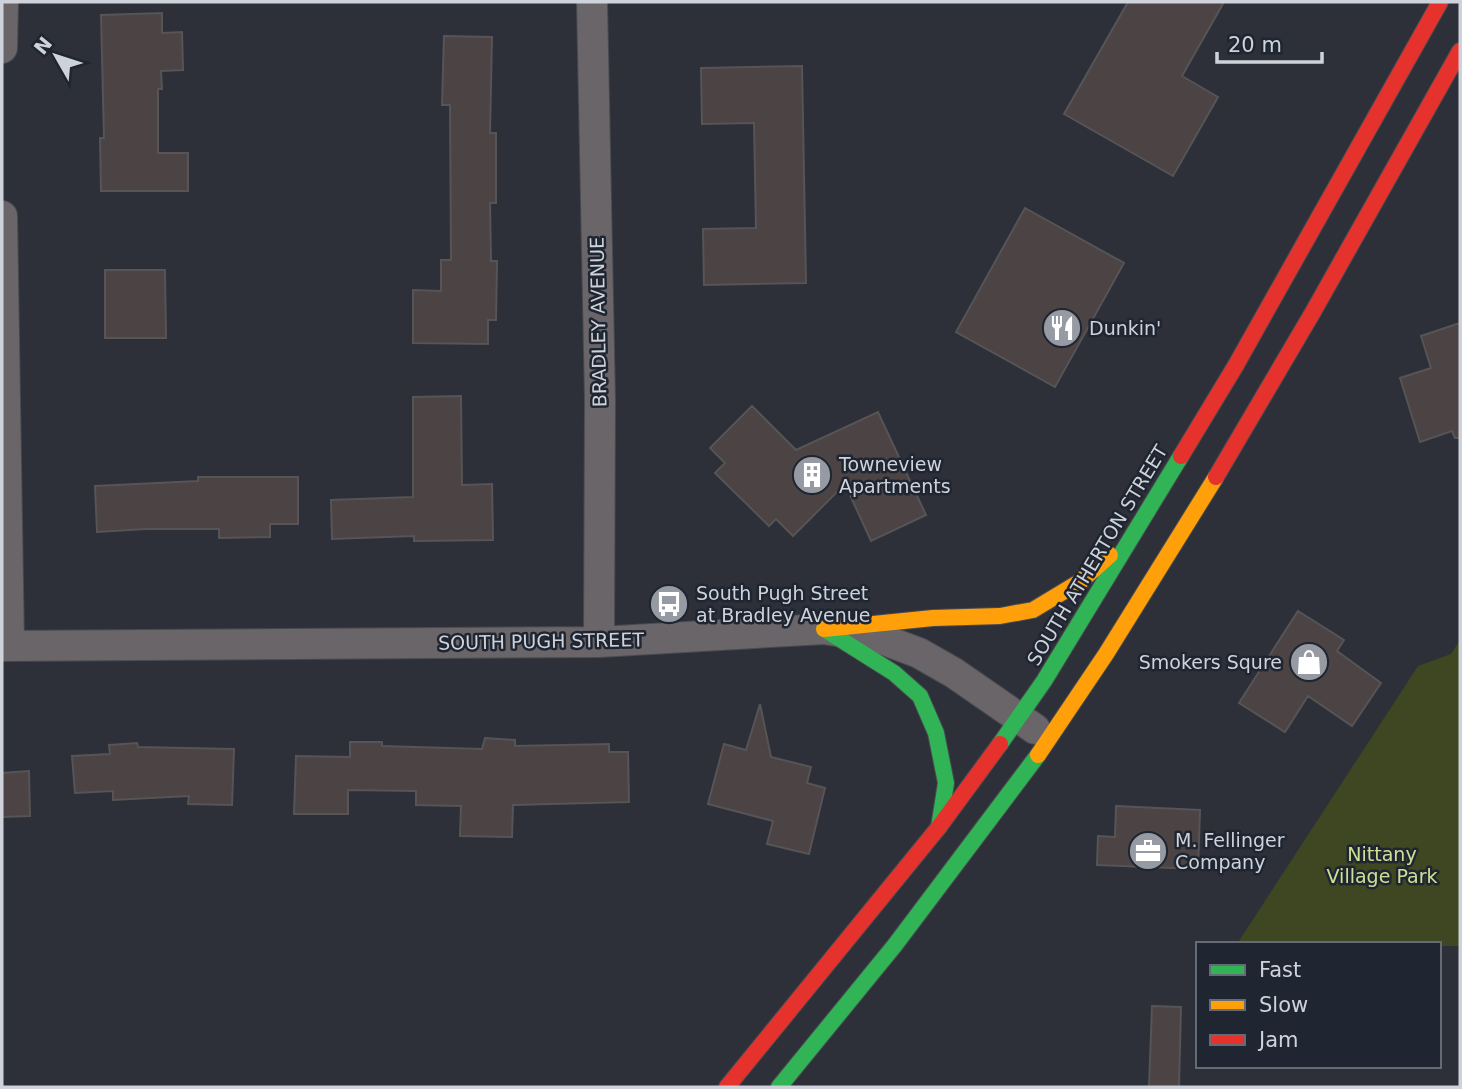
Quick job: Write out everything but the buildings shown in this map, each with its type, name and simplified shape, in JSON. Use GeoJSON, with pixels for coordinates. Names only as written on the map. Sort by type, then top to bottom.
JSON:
{"type":"FeatureCollection","features":[{"type":"Feature","properties":{"kind":"main road","name":"SOUTH ATHERTON STREET"},"geometry":{"type":"LineString","coordinates":[[727,1087],[939,827],[1019,718],[1236,365],[1440,2]]}},
{"type":"Feature","properties":{"kind":"main road"},"geometry":{"type":"LineString","coordinates":[[779,1087],[920,913],[1049,739],[1140,601],[1236,446],[1460,51]]}},
{"type":"Feature","properties":{"kind":"main road"},"geometry":{"type":"LineString","coordinates":[[824,629],[922,619],[1000,616],[1033,610],[1082,581],[1137,530]]}},
{"type":"Feature","properties":{"kind":"main road"},"geometry":{"type":"LineString","coordinates":[[824,629],[894,673],[920,696],[936,733],[946,783],[939,827]]}},
{"type":"Feature","properties":{"kind":"street"},"geometry":{"type":"LineString","coordinates":[[2,48],[3,2]]}},
{"type":"Feature","properties":{"kind":"street","name":"BRADLEY AVENUE"},"geometry":{"type":"LineString","coordinates":[[592,2],[600,399],[599,642]]}},
{"type":"Feature","properties":{"kind":"street"},"geometry":{"type":"LineString","coordinates":[[2,216],[6,646]]}},
{"type":"Feature","properties":{"kind":"street","name":"SOUTH PUGH STREET"},"geometry":{"type":"LineString","coordinates":[[6,646],[599,642],[824,629],[879,638],[919,653],[954,673],[1049,739]]}},
{"type":"Feature","properties":{"kind":"green space","name":"Nittany Village Park"},"geometry":{"type":"Polygon","coordinates":[[[1460,640],[1460,946],[1441,946],[1441,942],[1238,942],[1418,666],[1451,654],[1460,640]]]}},
{"type":"Feature","properties":{"kind":"traffic: fast"},"geometry":{"type":"LineString","coordinates":[[1000,744],[1044,681],[1181,456]]}},
{"type":"Feature","properties":{"kind":"traffic: fast"},"geometry":{"type":"LineString","coordinates":[[824,629],[894,673],[920,696],[936,733],[946,783],[939,827]]}},
{"type":"Feature","properties":{"kind":"traffic: fast"},"geometry":{"type":"LineString","coordinates":[[779,1087],[895,945],[1038,755]]}},
{"type":"Feature","properties":{"kind":"traffic: slow"},"geometry":{"type":"LineString","coordinates":[[1038,755],[1106,654],[1216,477]]}},
{"type":"Feature","properties":{"kind":"traffic: slow"},"geometry":{"type":"LineString","coordinates":[[824,629],[933,618],[1000,616],[1033,610],[1081,581],[1110,555]]}},
{"type":"Feature","properties":{"kind":"traffic: jam"},"geometry":{"type":"LineString","coordinates":[[1181,456],[1236,365],[1440,2]]}},
{"type":"Feature","properties":{"kind":"traffic: jam"},"geometry":{"type":"LineString","coordinates":[[1216,477],[1313,312],[1460,51]]}},
{"type":"Feature","properties":{"kind":"traffic: jam"},"geometry":{"type":"LineString","coordinates":[[727,1087],[939,827],[1000,744]]}},
{"type":"Feature","properties":{"kind":"place","name":"Dunkin'"},"geometry":{"type":"Point","coordinates":[1062,328]}},
{"type":"Feature","properties":{"kind":"place","name":"Towneview Apartments"},"geometry":{"type":"Point","coordinates":[812,475]}},
{"type":"Feature","properties":{"kind":"place","name":"South Pugh Street at Bradley Avenue"},"geometry":{"type":"Point","coordinates":[669,604]}},
{"type":"Feature","properties":{"kind":"place","name":"Smokers Squre"},"geometry":{"type":"Point","coordinates":[1309,662]}},
{"type":"Feature","properties":{"kind":"place","name":"M. Fellinger Company"},"geometry":{"type":"Point","coordinates":[1148,851]}}]}
